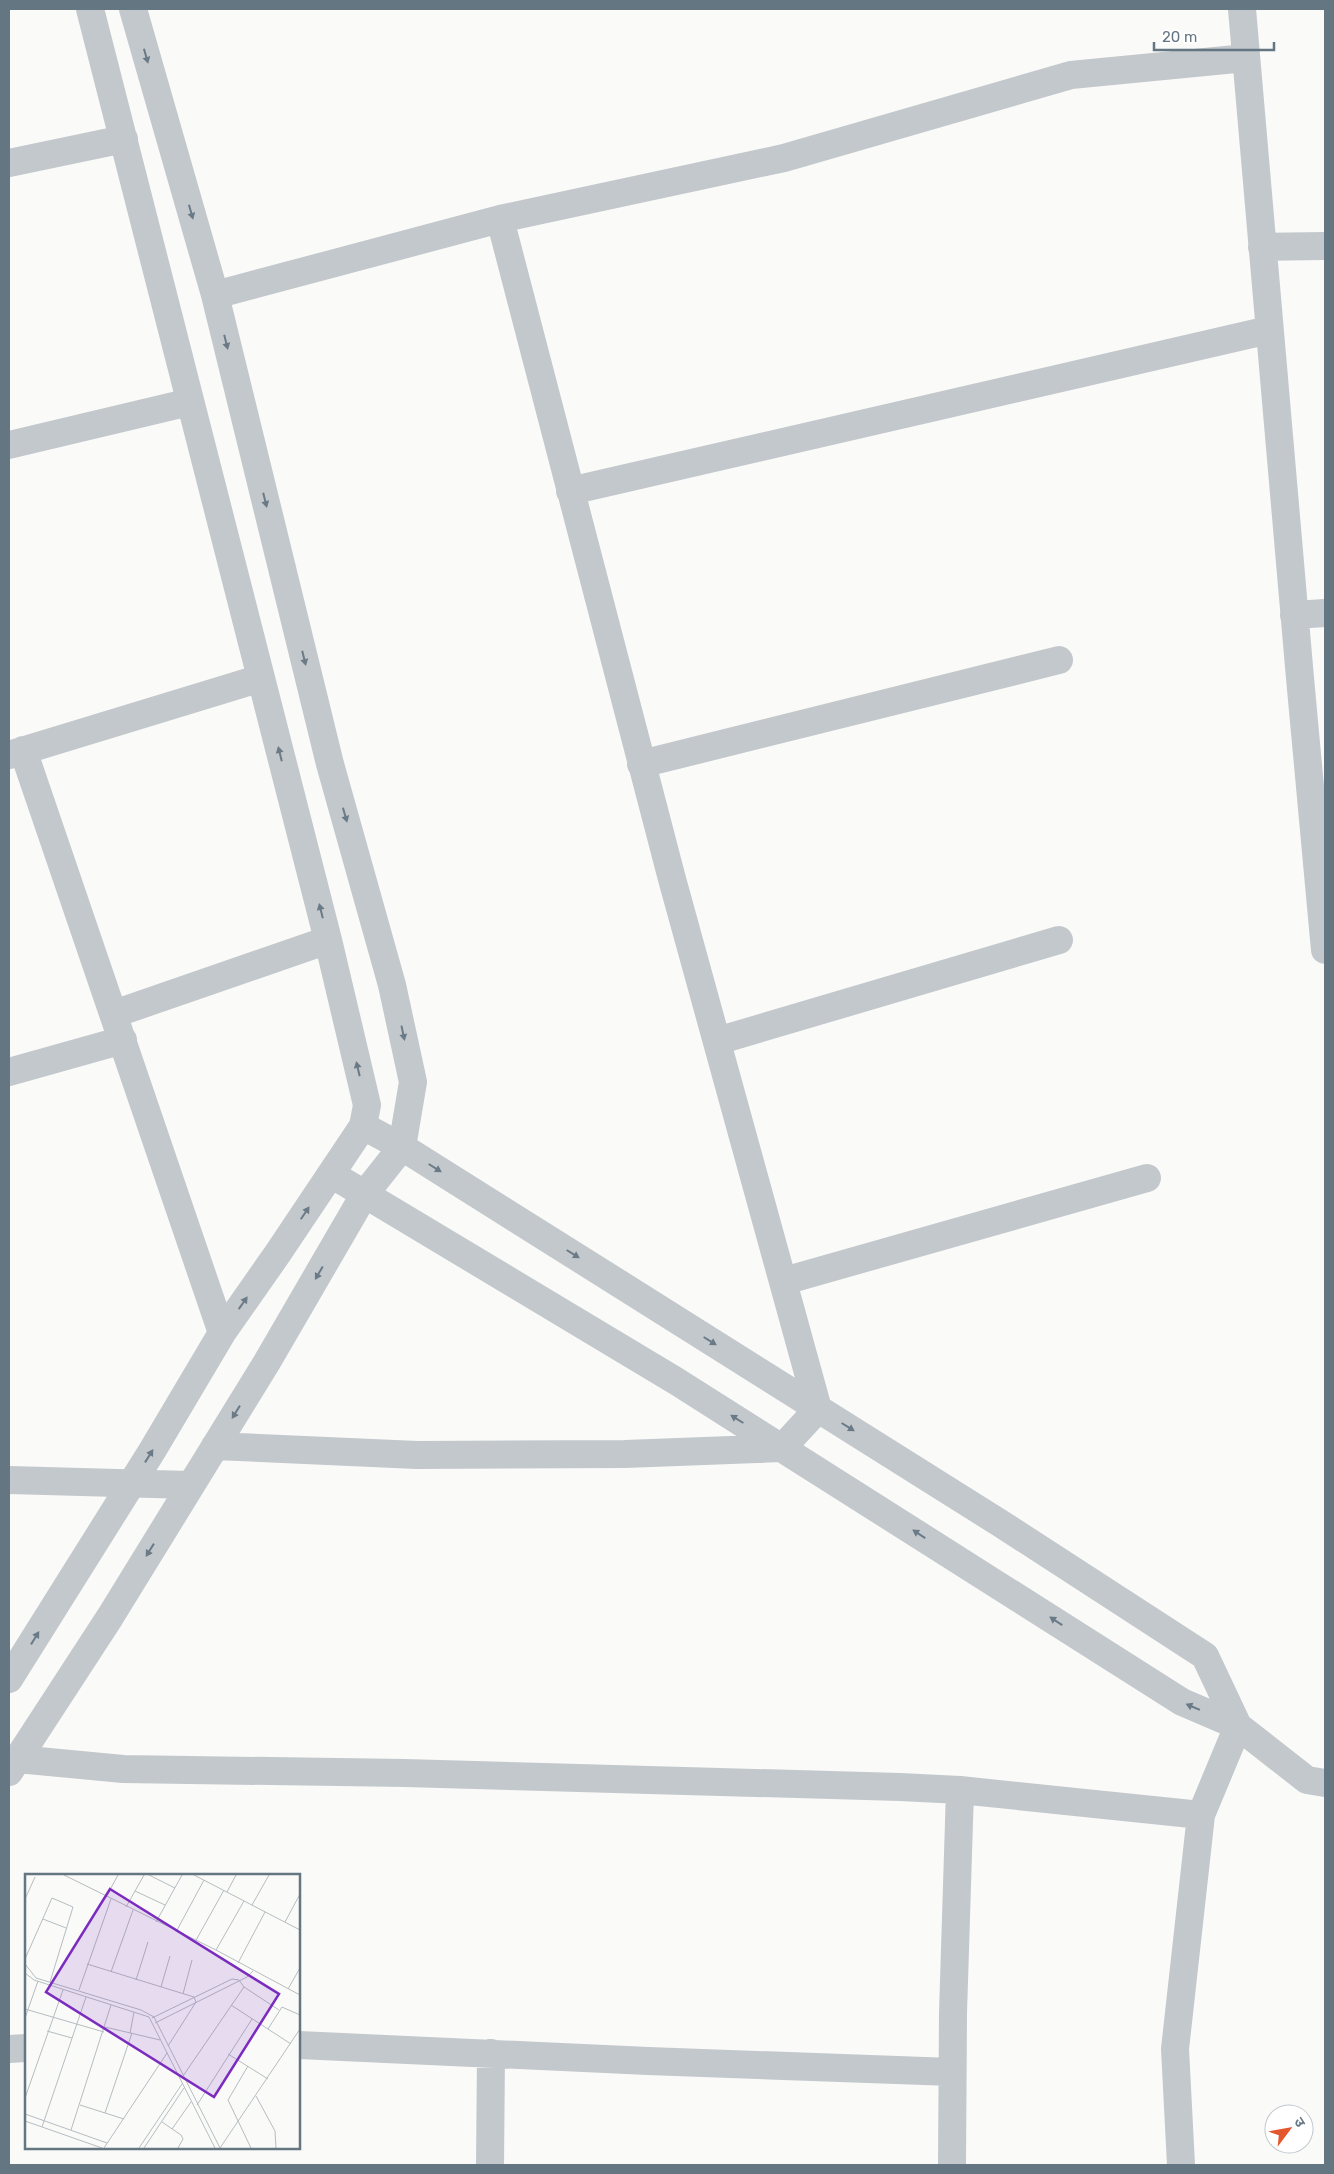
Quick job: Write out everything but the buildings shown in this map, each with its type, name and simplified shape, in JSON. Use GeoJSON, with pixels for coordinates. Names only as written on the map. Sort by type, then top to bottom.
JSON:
{"type":"FeatureCollection","features":[{"type":"Feature","properties":{"kind":"street"},"geometry":{"type":"LineString","coordinates":[[9,1679],[133,1482],[222,1333],[363,1126],[367,1106],[328,940],[90,9]]}},
{"type":"Feature","properties":{"kind":"street"},"geometry":{"type":"LineString","coordinates":[[13,1766],[110,1616],[215,1446],[364,1195],[402,1147],[413,1082],[392,985],[330,764],[214,295],[133,9]]}},
{"type":"Feature","properties":{"kind":"street"},"geometry":{"type":"LineString","coordinates":[[1242,9],[1294,615],[1321,855],[1325,950]]}},
{"type":"Feature","properties":{"kind":"street"},"geometry":{"type":"LineString","coordinates":[[214,295],[500,220],[784,158],[1071,76],[1246,58]]}},
{"type":"Feature","properties":{"kind":"street"},"geometry":{"type":"LineString","coordinates":[[9,163],[124,139]]}},
{"type":"Feature","properties":{"kind":"street"},"geometry":{"type":"LineString","coordinates":[[500,220],[641,764],[818,1409]]}},
{"type":"Feature","properties":{"kind":"street"},"geometry":{"type":"LineString","coordinates":[[1262,247],[1325,246]]}},
{"type":"Feature","properties":{"kind":"street"},"geometry":{"type":"LineString","coordinates":[[570,492],[1269,330]]}},
{"type":"Feature","properties":{"kind":"street"},"geometry":{"type":"LineString","coordinates":[[9,445],[190,402]]}},
{"type":"Feature","properties":{"kind":"street"},"geometry":{"type":"LineString","coordinates":[[1294,615],[1325,613]]}},
{"type":"Feature","properties":{"kind":"street"},"geometry":{"type":"LineString","coordinates":[[641,764],[1059,660]]}},
{"type":"Feature","properties":{"kind":"street"},"geometry":{"type":"LineString","coordinates":[[222,1333],[114,1014],[16,752],[261,678]]}},
{"type":"Feature","properties":{"kind":"street"},"geometry":{"type":"LineString","coordinates":[[114,1014],[328,940]]}},
{"type":"Feature","properties":{"kind":"street"},"geometry":{"type":"LineString","coordinates":[[717,1041],[1059,940]]}},
{"type":"Feature","properties":{"kind":"street"},"geometry":{"type":"LineString","coordinates":[[9,1072],[122,1040]]}},
{"type":"Feature","properties":{"kind":"street"},"geometry":{"type":"LineString","coordinates":[[363,1126],[402,1147],[994,1519],[1205,1656],[1238,1726],[1201,1815],[1175,2049],[1181,2165]]}},
{"type":"Feature","properties":{"kind":"street"},"geometry":{"type":"LineString","coordinates":[[331,1174],[676,1381],[1182,1702],[1238,1726],[1307,1780],[1325,1783]]}},
{"type":"Feature","properties":{"kind":"street"},"geometry":{"type":"LineString","coordinates":[[784,1282],[1147,1178]]}},
{"type":"Feature","properties":{"kind":"street"},"geometry":{"type":"LineString","coordinates":[[215,1446],[417,1455],[625,1454],[782,1448],[818,1409]]}},
{"type":"Feature","properties":{"kind":"street"},"geometry":{"type":"LineString","coordinates":[[9,1480],[190,1485]]}},
{"type":"Feature","properties":{"kind":"street"},"geometry":{"type":"LineString","coordinates":[[13,1766],[395,1773],[960,1790],[1201,1815]]}},
{"type":"Feature","properties":{"kind":"street"},"geometry":{"type":"LineString","coordinates":[[952,2165],[952,2072],[960,1790]]}},
{"type":"Feature","properties":{"kind":"street"},"geometry":{"type":"LineString","coordinates":[[300,2045],[952,2072]]}},
{"type":"Feature","properties":{"kind":"street"},"geometry":{"type":"LineString","coordinates":[[9,2049],[25,2048]]}},
{"type":"Feature","properties":{"kind":"street"},"geometry":{"type":"LineString","coordinates":[[490,2165],[491,2053]]}}]}
